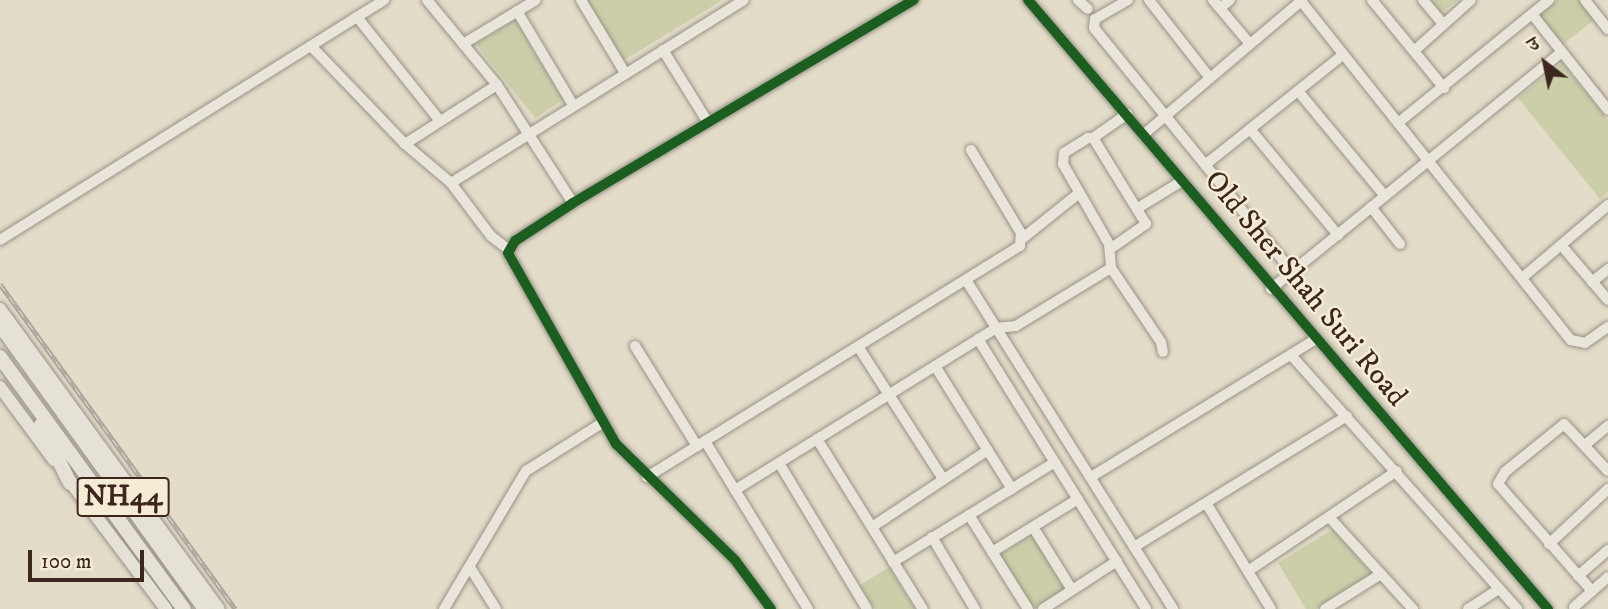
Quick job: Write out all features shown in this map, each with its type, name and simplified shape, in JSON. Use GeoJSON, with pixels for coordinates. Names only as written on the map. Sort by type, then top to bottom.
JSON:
{"type":"FeatureCollection","features":[{"type":"Feature","properties":{"kind":"highway","name":"NH44"},"geometry":{"type":"LineString","coordinates":[[0,325],[205,609]]}},
{"type":"Feature","properties":{"kind":"highway","name":"NH44"},"geometry":{"type":"LineString","coordinates":[[0,356],[184,609]]}},
{"type":"Feature","properties":{"kind":"highway"},"geometry":{"type":"LineString","coordinates":[[26,392],[71,483]]}},
{"type":"Feature","properties":{"kind":"main road"},"geometry":{"type":"LineString","coordinates":[[0,309],[219,609]]}},
{"type":"Feature","properties":{"kind":"main road"},"geometry":{"type":"LineString","coordinates":[[0,387],[166,609]]}},
{"type":"Feature","properties":{"kind":"street"},"geometry":{"type":"LineString","coordinates":[[0,240],[384,0]]}},
{"type":"Feature","properties":{"kind":"street"},"geometry":{"type":"LineString","coordinates":[[427,0],[497,85],[573,203]]}},
{"type":"Feature","properties":{"kind":"street"},"geometry":{"type":"LineString","coordinates":[[463,44],[536,0]]}},
{"type":"Feature","properties":{"kind":"street"},"geometry":{"type":"LineString","coordinates":[[580,0],[625,73]]}},
{"type":"Feature","properties":{"kind":"street"},"geometry":{"type":"LineString","coordinates":[[451,183],[663,50],[731,3],[744,0]]}},
{"type":"Feature","properties":{"kind":"street"},"geometry":{"type":"LineString","coordinates":[[771,609],[735,560],[647,477],[602,423],[509,259],[509,250],[515,241],[573,203],[914,0]]}},
{"type":"Feature","properties":{"kind":"street","name":"Old Sher Shah Suri Road"},"geometry":{"type":"LineString","coordinates":[[1028,0],[1127,114],[1271,289],[1548,609]]}},
{"type":"Feature","properties":{"kind":"street"},"geometry":{"type":"LineString","coordinates":[[1078,0],[1088,9]]}},
{"type":"Feature","properties":{"kind":"street"},"geometry":{"type":"LineString","coordinates":[[1128,0],[1100,15],[1094,28],[1164,118],[1292,272]]}},
{"type":"Feature","properties":{"kind":"street"},"geometry":{"type":"LineString","coordinates":[[1149,0],[1210,78]]}},
{"type":"Feature","properties":{"kind":"street"},"geometry":{"type":"LineString","coordinates":[[1230,0],[1217,4],[1250,44]]}},
{"type":"Feature","properties":{"kind":"street"},"geometry":{"type":"LineString","coordinates":[[1372,0],[1444,88]]}},
{"type":"Feature","properties":{"kind":"street"},"geometry":{"type":"LineString","coordinates":[[1423,0],[1443,24]]}},
{"type":"Feature","properties":{"kind":"street"},"geometry":{"type":"LineString","coordinates":[[1414,51],[1471,0]]}},
{"type":"Feature","properties":{"kind":"street"},"geometry":{"type":"LineString","coordinates":[[1398,123],[1549,0]]}},
{"type":"Feature","properties":{"kind":"street"},"geometry":{"type":"LineString","coordinates":[[1585,0],[1608,29]]}},
{"type":"Feature","properties":{"kind":"street"},"geometry":{"type":"LineString","coordinates":[[1143,135],[1301,1],[1522,278],[1579,345],[1608,327]]}},
{"type":"Feature","properties":{"kind":"street"},"geometry":{"type":"LineString","coordinates":[[517,11],[573,106]]}},
{"type":"Feature","properties":{"kind":"street"},"geometry":{"type":"LineString","coordinates":[[1532,14],[1608,110]]}},
{"type":"Feature","properties":{"kind":"street"},"geometry":{"type":"LineString","coordinates":[[357,17],[440,121]]}},
{"type":"Feature","properties":{"kind":"street"},"geometry":{"type":"LineString","coordinates":[[312,46],[405,144],[451,183],[491,236],[509,250]]}},
{"type":"Feature","properties":{"kind":"street"},"geometry":{"type":"LineString","coordinates":[[663,50],[707,121]]}},
{"type":"Feature","properties":{"kind":"street"},"geometry":{"type":"LineString","coordinates":[[1271,289],[1562,52]]}},
{"type":"Feature","properties":{"kind":"street"},"geometry":{"type":"LineString","coordinates":[[1205,165],[1343,55]]}},
{"type":"Feature","properties":{"kind":"street"},"geometry":{"type":"LineString","coordinates":[[405,144],[497,85]]}},
{"type":"Feature","properties":{"kind":"street"},"geometry":{"type":"LineString","coordinates":[[1298,91],[1385,196]]}},
{"type":"Feature","properties":{"kind":"street"},"geometry":{"type":"LineString","coordinates":[[1127,114],[1093,138],[1077,143],[1061,158],[1110,249],[1111,268],[1161,342],[1163,352]]}},
{"type":"Feature","properties":{"kind":"street"},"geometry":{"type":"LineString","coordinates":[[1250,129],[1338,235]]}},
{"type":"Feature","properties":{"kind":"street"},"geometry":{"type":"LineString","coordinates":[[1093,138],[1146,224],[1110,249]]}},
{"type":"Feature","properties":{"kind":"street"},"geometry":{"type":"LineString","coordinates":[[971,150],[1023,238]]}},
{"type":"Feature","properties":{"kind":"street"},"geometry":{"type":"LineString","coordinates":[[1138,208],[1182,181]]}},
{"type":"Feature","properties":{"kind":"street"},"geometry":{"type":"LineString","coordinates":[[647,477],[1020,246],[1023,238],[1078,194]]}},
{"type":"Feature","properties":{"kind":"street"},"geometry":{"type":"LineString","coordinates":[[1522,278],[1608,205]]}},
{"type":"Feature","properties":{"kind":"street"},"geometry":{"type":"LineString","coordinates":[[1371,207],[1400,244]]}},
{"type":"Feature","properties":{"kind":"street"},"geometry":{"type":"LineString","coordinates":[[1561,245],[1608,300]]}},
{"type":"Feature","properties":{"kind":"street"},"geometry":{"type":"LineString","coordinates":[[735,490],[996,328],[1016,326],[1111,268]]}},
{"type":"Feature","properties":{"kind":"street"},"geometry":{"type":"LineString","coordinates":[[1592,282],[1608,269]]}},
{"type":"Feature","properties":{"kind":"street"},"geometry":{"type":"LineString","coordinates":[[967,280],[1171,608]]}},
{"type":"Feature","properties":{"kind":"street"},"geometry":{"type":"LineString","coordinates":[[978,339],[1146,609]]}},
{"type":"Feature","properties":{"kind":"street"},"geometry":{"type":"LineString","coordinates":[[1091,477],[1315,340]]}},
{"type":"Feature","properties":{"kind":"street"},"geometry":{"type":"LineString","coordinates":[[635,346],[735,490],[808,609]]}},
{"type":"Feature","properties":{"kind":"street"},"geometry":{"type":"LineString","coordinates":[[859,348],[943,479]]}},
{"type":"Feature","properties":{"kind":"street"},"geometry":{"type":"LineString","coordinates":[[1291,355],[1398,471],[1517,609]]}},
{"type":"Feature","properties":{"kind":"street"},"geometry":{"type":"LineString","coordinates":[[935,366],[1012,489]]}},
{"type":"Feature","properties":{"kind":"street"},"geometry":{"type":"LineString","coordinates":[[1134,547],[1347,416]]}},
{"type":"Feature","properties":{"kind":"street"},"geometry":{"type":"LineString","coordinates":[[444,609],[471,569],[526,471],[602,423]]}},
{"type":"Feature","properties":{"kind":"street"},"geometry":{"type":"LineString","coordinates":[[1592,591],[1502,490],[1499,479],[1557,427],[1569,426],[1606,465]]}},
{"type":"Feature","properties":{"kind":"street"},"geometry":{"type":"LineString","coordinates":[[1585,444],[1608,426]]}},
{"type":"Feature","properties":{"kind":"street"},"geometry":{"type":"LineString","coordinates":[[817,439],[923,609]]}},
{"type":"Feature","properties":{"kind":"street"},"geometry":{"type":"LineString","coordinates":[[872,527],[988,450]]}},
{"type":"Feature","properties":{"kind":"street"},"geometry":{"type":"LineString","coordinates":[[893,562],[1055,462]]}},
{"type":"Feature","properties":{"kind":"street"},"geometry":{"type":"LineString","coordinates":[[779,463],[867,609]]}},
{"type":"Feature","properties":{"kind":"street"},"geometry":{"type":"LineString","coordinates":[[1248,571],[1398,471]]}},
{"type":"Feature","properties":{"kind":"street"},"geometry":{"type":"LineString","coordinates":[[1549,544],[1608,489]]}},
{"type":"Feature","properties":{"kind":"street"},"geometry":{"type":"LineString","coordinates":[[992,552],[1078,499]]}},
{"type":"Feature","properties":{"kind":"street"},"geometry":{"type":"LineString","coordinates":[[1206,503],[1271,609]]}},
{"type":"Feature","properties":{"kind":"street"},"geometry":{"type":"LineString","coordinates":[[969,515],[1028,609]]}},
{"type":"Feature","properties":{"kind":"street"},"geometry":{"type":"LineString","coordinates":[[1329,517],[1413,609]]}},
{"type":"Feature","properties":{"kind":"street"},"geometry":{"type":"LineString","coordinates":[[1033,527],[1072,590]]}},
{"type":"Feature","properties":{"kind":"street"},"geometry":{"type":"LineString","coordinates":[[932,537],[973,608]]}},
{"type":"Feature","properties":{"kind":"street"},"geometry":{"type":"LineString","coordinates":[[1578,576],[1608,550]]}},
{"type":"Feature","properties":{"kind":"street"},"geometry":{"type":"LineString","coordinates":[[1043,609],[1117,561]]}},
{"type":"Feature","properties":{"kind":"street"},"geometry":{"type":"LineString","coordinates":[[471,569],[496,609]]}},
{"type":"Feature","properties":{"kind":"street"},"geometry":{"type":"LineString","coordinates":[[1325,609],[1381,574]]}},
{"type":"Feature","properties":{"kind":"street"},"geometry":{"type":"LineString","coordinates":[[1574,607],[1608,577]]}},
{"type":"Feature","properties":{"kind":"street"},"geometry":{"type":"LineString","coordinates":[[1468,609],[1499,589]]}},
{"type":"Feature","properties":{"kind":"green space"},"geometry":{"type":"Polygon","coordinates":[[[587,0],[720,0],[721,1],[624,60],[587,0]]]}},
{"type":"Feature","properties":{"kind":"green space"},"geometry":{"type":"Polygon","coordinates":[[[1428,0],[1458,0],[1440,14],[1428,0]]]}},
{"type":"Feature","properties":{"kind":"green space"},"geometry":{"type":"Polygon","coordinates":[[[1557,0],[1580,0],[1595,19],[1562,45],[1538,15],[1557,0]]]}},
{"type":"Feature","properties":{"kind":"green space"},"geometry":{"type":"Polygon","coordinates":[[[515,20],[563,100],[535,118],[476,44],[515,20]]]}},
{"type":"Feature","properties":{"kind":"green space"},"geometry":{"type":"Polygon","coordinates":[[[1562,63],[1608,120],[1608,192],[1600,199],[1518,98],[1562,63]]]}},
{"type":"Feature","properties":{"kind":"green space"},"geometry":{"type":"Polygon","coordinates":[[[1333,529],[1372,574],[1316,609],[1306,609],[1278,563],[1333,529]]]}},
{"type":"Feature","properties":{"kind":"green space"},"geometry":{"type":"Polygon","coordinates":[[[1033,534],[1067,588],[1034,609],[1000,555],[1033,534]]]}},
{"type":"Feature","properties":{"kind":"green space"},"geometry":{"type":"Polygon","coordinates":[[[889,567],[915,609],[875,609],[860,585],[889,567]]]}},
{"type":"Feature","properties":{"kind":"railway"},"geometry":{"type":"LineString","coordinates":[[0,284],[235,609]]}},
{"type":"Feature","properties":{"kind":"cycle path"},"geometry":{"type":"LineString","coordinates":[[771,609],[735,560],[616,444],[508,253],[515,241],[573,203],[914,0]]}},
{"type":"Feature","properties":{"kind":"cycle path"},"geometry":{"type":"LineString","coordinates":[[1028,0],[1548,609]]}}]}
